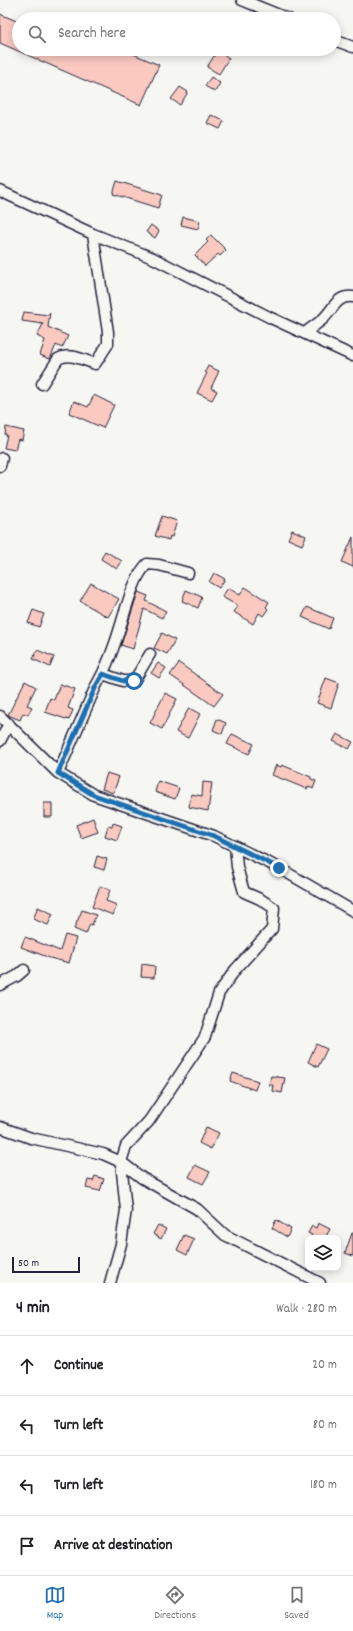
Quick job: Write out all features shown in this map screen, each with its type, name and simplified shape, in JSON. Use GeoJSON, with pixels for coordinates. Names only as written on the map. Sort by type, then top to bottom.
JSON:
{"type":"FeatureCollection","features":[{"type":"Feature","properties":{"kind":"street"},"geometry":{"type":"LineString","coordinates":[[242,0],[272,12]]}},
{"type":"Feature","properties":{"kind":"street"},"geometry":{"type":"LineString","coordinates":[[341,43],[353,47]]}},
{"type":"Feature","properties":{"kind":"street"},"geometry":{"type":"LineString","coordinates":[[0,191],[93,234],[153,258],[271,318],[353,356]]}},
{"type":"Feature","properties":{"kind":"street"},"geometry":{"type":"LineString","coordinates":[[42,384],[58,359],[65,355],[80,358],[95,364],[108,344],[108,332],[93,234]]}},
{"type":"Feature","properties":{"kind":"street"},"geometry":{"type":"LineString","coordinates":[[305,333],[323,319],[337,301],[347,296],[353,297]]}},
{"type":"Feature","properties":{"kind":"street"},"geometry":{"type":"LineString","coordinates":[[58,773],[96,686],[103,674],[115,644],[128,602],[141,570],[146,564],[159,565],[188,573]]}},
{"type":"Feature","properties":{"kind":"street"},"geometry":{"type":"LineString","coordinates":[[103,674],[123,681],[134,681],[150,654]]}},
{"type":"Feature","properties":{"kind":"street"},"geometry":{"type":"LineString","coordinates":[[0,716],[58,773],[94,795],[214,836],[279,868],[353,911]]}},
{"type":"Feature","properties":{"kind":"street"},"geometry":{"type":"LineString","coordinates":[[0,741],[9,724]]}},
{"type":"Feature","properties":{"kind":"street"},"geometry":{"type":"LineString","coordinates":[[110,1283],[122,1244],[126,1210],[121,1162],[126,1146],[149,1121],[205,1037],[220,993],[235,970],[272,929],[274,908],[260,899],[244,892],[237,868],[235,846]]}},
{"type":"Feature","properties":{"kind":"street"},"geometry":{"type":"LineString","coordinates":[[0,985],[17,976],[24,970]]}},
{"type":"Feature","properties":{"kind":"street"},"geometry":{"type":"LineString","coordinates":[[0,1127],[32,1138],[103,1154],[121,1162],[142,1178],[197,1208],[225,1234],[320,1283]]}},
{"type":"Feature","properties":{"kind":"building"},"geometry":{"type":"Polygon","coordinates":[[[0,14],[12,19],[12,48],[0,43],[0,14]]]}},
{"type":"Feature","properties":{"kind":"building"},"geometry":{"type":"Polygon","coordinates":[[[30,56],[138,56],[159,65],[141,105],[30,56]]]}},
{"type":"Feature","properties":{"kind":"building"},"geometry":{"type":"Polygon","coordinates":[[[214,56],[226,56],[229,58],[219,74],[207,67],[214,56]]]}},
{"type":"Feature","properties":{"kind":"building"},"geometry":{"type":"Polygon","coordinates":[[[211,77],[220,83],[215,92],[205,86],[211,77]]]}},
{"type":"Feature","properties":{"kind":"building"},"geometry":{"type":"Polygon","coordinates":[[[180,87],[188,92],[180,105],[171,99],[180,87]]]}},
{"type":"Feature","properties":{"kind":"building"},"geometry":{"type":"Polygon","coordinates":[[[211,115],[224,121],[220,129],[207,123],[211,115]]]}},
{"type":"Feature","properties":{"kind":"building"},"geometry":{"type":"Polygon","coordinates":[[[117,181],[162,195],[158,208],[113,194],[117,181]]]}},
{"type":"Feature","properties":{"kind":"building"},"geometry":{"type":"Polygon","coordinates":[[[183,217],[200,221],[198,229],[181,225],[183,217]]]}},
{"type":"Feature","properties":{"kind":"building"},"geometry":{"type":"Polygon","coordinates":[[[151,225],[159,231],[155,238],[146,232],[151,225]]]}},
{"type":"Feature","properties":{"kind":"building"},"geometry":{"type":"Polygon","coordinates":[[[211,235],[226,250],[220,256],[218,254],[205,266],[195,255],[208,242],[206,240],[211,235]]]}},
{"type":"Feature","properties":{"kind":"building"},"geometry":{"type":"Polygon","coordinates":[[[24,312],[48,315],[50,312],[48,327],[68,336],[62,348],[56,345],[50,359],[40,355],[45,340],[37,336],[43,324],[22,321],[24,312]]]}},
{"type":"Feature","properties":{"kind":"building"},"geometry":{"type":"Polygon","coordinates":[[[208,366],[219,371],[211,388],[217,391],[212,400],[197,393],[207,373],[205,372],[208,366]]]}},
{"type":"Feature","properties":{"kind":"building"},"geometry":{"type":"Polygon","coordinates":[[[94,395],[114,405],[103,428],[69,413],[74,401],[88,407],[94,395]]]}},
{"type":"Feature","properties":{"kind":"building"},"geometry":{"type":"Polygon","coordinates":[[[6,427],[24,431],[22,440],[18,439],[15,450],[4,448],[7,435],[5,435],[6,427]]]}},
{"type":"Feature","properties":{"kind":"building"},"geometry":{"type":"Polygon","coordinates":[[[162,516],[177,521],[172,537],[170,536],[169,540],[155,536],[162,516]]]}},
{"type":"Feature","properties":{"kind":"building"},"geometry":{"type":"Polygon","coordinates":[[[292,530],[306,536],[302,545],[288,539],[292,530]]]}},
{"type":"Feature","properties":{"kind":"building"},"geometry":{"type":"Polygon","coordinates":[[[353,537],[353,567],[342,562],[353,537]]]}},
{"type":"Feature","properties":{"kind":"building"},"geometry":{"type":"Polygon","coordinates":[[[105,551],[122,561],[117,569],[101,559],[105,551]]]}},
{"type":"Feature","properties":{"kind":"building"},"geometry":{"type":"Polygon","coordinates":[[[214,573],[225,579],[219,588],[209,582],[214,573]]]}},
{"type":"Feature","properties":{"kind":"building"},"geometry":{"type":"Polygon","coordinates":[[[91,583],[119,599],[108,617],[80,601],[91,583]]]}},
{"type":"Feature","properties":{"kind":"building"},"geometry":{"type":"Polygon","coordinates":[[[245,587],[269,602],[266,607],[268,609],[263,616],[259,613],[253,624],[234,612],[238,606],[222,597],[228,588],[240,595],[245,587]]]}},
{"type":"Feature","properties":{"kind":"building"},"geometry":{"type":"Polygon","coordinates":[[[186,590],[202,597],[198,608],[182,601],[186,590]]]}},
{"type":"Feature","properties":{"kind":"building"},"geometry":{"type":"Polygon","coordinates":[[[138,592],[148,596],[146,601],[166,611],[162,618],[144,609],[133,649],[121,645],[138,592]]]}},
{"type":"Feature","properties":{"kind":"building"},"geometry":{"type":"Polygon","coordinates":[[[307,607],[333,618],[329,629],[302,617],[307,607]]]}},
{"type":"Feature","properties":{"kind":"building"},"geometry":{"type":"Polygon","coordinates":[[[33,610],[44,614],[39,627],[28,623],[33,610]]]}},
{"type":"Feature","properties":{"kind":"building"},"geometry":{"type":"Polygon","coordinates":[[[162,633],[175,640],[167,654],[154,648],[162,633]]]}},
{"type":"Feature","properties":{"kind":"building"},"geometry":{"type":"Polygon","coordinates":[[[37,650],[54,657],[50,667],[33,659],[37,650]]]}},
{"type":"Feature","properties":{"kind":"building"},"geometry":{"type":"Polygon","coordinates":[[[158,663],[166,668],[159,678],[151,673],[158,663]]]}},
{"type":"Feature","properties":{"kind":"building"},"geometry":{"type":"Polygon","coordinates":[[[179,663],[223,694],[214,706],[170,675],[179,663]]]}},
{"type":"Feature","properties":{"kind":"building"},"geometry":{"type":"Polygon","coordinates":[[[326,678],[339,683],[331,708],[317,703],[326,678]]]}},
{"type":"Feature","properties":{"kind":"building"},"geometry":{"type":"Polygon","coordinates":[[[25,681],[36,687],[27,705],[32,707],[28,715],[23,713],[20,720],[8,715],[25,681]]]}},
{"type":"Feature","properties":{"kind":"building"},"geometry":{"type":"Polygon","coordinates":[[[60,684],[75,689],[68,708],[73,710],[69,720],[45,712],[50,698],[54,700],[60,684]]]}},
{"type":"Feature","properties":{"kind":"building"},"geometry":{"type":"Polygon","coordinates":[[[165,693],[177,699],[162,729],[150,723],[165,693]]]}},
{"type":"Feature","properties":{"kind":"building"},"geometry":{"type":"Polygon","coordinates":[[[189,708],[200,714],[188,738],[176,732],[189,708]]]}},
{"type":"Feature","properties":{"kind":"building"},"geometry":{"type":"Polygon","coordinates":[[[217,719],[226,723],[222,734],[213,730],[217,719]]]}},
{"type":"Feature","properties":{"kind":"building"},"geometry":{"type":"Polygon","coordinates":[[[232,734],[254,744],[249,754],[227,744],[232,734]]]}},
{"type":"Feature","properties":{"kind":"building"},"geometry":{"type":"Polygon","coordinates":[[[337,734],[353,742],[349,749],[333,741],[337,734]]]}},
{"type":"Feature","properties":{"kind":"building"},"geometry":{"type":"Polygon","coordinates":[[[276,765],[281,767],[282,765],[311,777],[311,779],[316,781],[313,789],[308,786],[307,789],[272,775],[276,765]]]}},
{"type":"Feature","properties":{"kind":"building"},"geometry":{"type":"Polygon","coordinates":[[[107,773],[119,777],[113,793],[102,789],[107,773]]]}},
{"type":"Feature","properties":{"kind":"building"},"geometry":{"type":"Polygon","coordinates":[[[158,781],[179,788],[175,799],[155,792],[158,781]]]}},
{"type":"Feature","properties":{"kind":"building"},"geometry":{"type":"Polygon","coordinates":[[[203,782],[212,783],[208,811],[189,807],[191,794],[202,796],[203,782]]]}},
{"type":"Feature","properties":{"kind":"building"},"geometry":{"type":"Polygon","coordinates":[[[44,803],[52,803],[52,817],[44,817],[44,803]]]}},
{"type":"Feature","properties":{"kind":"building"},"geometry":{"type":"Polygon","coordinates":[[[93,818],[98,832],[81,838],[76,825],[93,818]]]}},
{"type":"Feature","properties":{"kind":"building"},"geometry":{"type":"Polygon","coordinates":[[[113,823],[122,826],[117,840],[105,836],[108,826],[112,827],[113,823]]]}},
{"type":"Feature","properties":{"kind":"building"},"geometry":{"type":"Polygon","coordinates":[[[97,856],[107,859],[104,870],[94,867],[97,856]]]}},
{"type":"Feature","properties":{"kind":"building"},"geometry":{"type":"Polygon","coordinates":[[[100,886],[110,890],[106,901],[117,905],[113,915],[92,907],[100,886]]]}},
{"type":"Feature","properties":{"kind":"building"},"geometry":{"type":"Polygon","coordinates":[[[38,907],[53,914],[48,925],[33,919],[38,907]]]}},
{"type":"Feature","properties":{"kind":"building"},"geometry":{"type":"Polygon","coordinates":[[[82,910],[96,915],[86,934],[74,929],[82,910]]]}},
{"type":"Feature","properties":{"kind":"building"},"geometry":{"type":"Polygon","coordinates":[[[65,935],[76,938],[69,963],[50,958],[21,947],[25,937],[60,951],[65,935]]]}},
{"type":"Feature","properties":{"kind":"building"},"geometry":{"type":"Polygon","coordinates":[[[142,964],[155,966],[154,978],[141,977],[142,964]]]}},
{"type":"Feature","properties":{"kind":"building"},"geometry":{"type":"Polygon","coordinates":[[[316,1044],[327,1049],[318,1067],[308,1062],[316,1044]]]}},
{"type":"Feature","properties":{"kind":"building"},"geometry":{"type":"Polygon","coordinates":[[[233,1073],[258,1081],[255,1090],[230,1081],[233,1073]]]}},
{"type":"Feature","properties":{"kind":"building"},"geometry":{"type":"Polygon","coordinates":[[[271,1076],[285,1078],[282,1093],[272,1091],[273,1085],[269,1085],[271,1076]]]}},
{"type":"Feature","properties":{"kind":"building"},"geometry":{"type":"Polygon","coordinates":[[[206,1127],[219,1133],[211,1149],[199,1143],[206,1127]]]}},
{"type":"Feature","properties":{"kind":"building"},"geometry":{"type":"Polygon","coordinates":[[[195,1165],[210,1172],[203,1184],[189,1177],[195,1165]]]}},
{"type":"Feature","properties":{"kind":"building"},"geometry":{"type":"Polygon","coordinates":[[[95,1176],[104,1179],[100,1191],[86,1188],[88,1180],[93,1181],[95,1176]]]}},
{"type":"Feature","properties":{"kind":"building"},"geometry":{"type":"Polygon","coordinates":[[[276,1220],[291,1229],[287,1237],[272,1228],[276,1220]]]}},
{"type":"Feature","properties":{"kind":"building"},"geometry":{"type":"Polygon","coordinates":[[[318,1223],[330,1229],[327,1235],[312,1235],[308,1233],[312,1226],[316,1228],[318,1223]]]}},
{"type":"Feature","properties":{"kind":"building"},"geometry":{"type":"Polygon","coordinates":[[[158,1225],[166,1229],[161,1239],[153,1234],[158,1225]]]}},
{"type":"Feature","properties":{"kind":"building"},"geometry":{"type":"Polygon","coordinates":[[[353,1233],[353,1256],[345,1253],[353,1233]]]}},
{"type":"Feature","properties":{"kind":"building"},"geometry":{"type":"Polygon","coordinates":[[[184,1235],[194,1239],[187,1255],[177,1250],[184,1235]]]}},
{"type":"Feature","properties":{"kind":"route"},"geometry":{"type":"LineString","coordinates":[[134,681],[123,681],[103,674],[96,686],[58,773],[94,795],[214,836],[279,868]]}}]}
